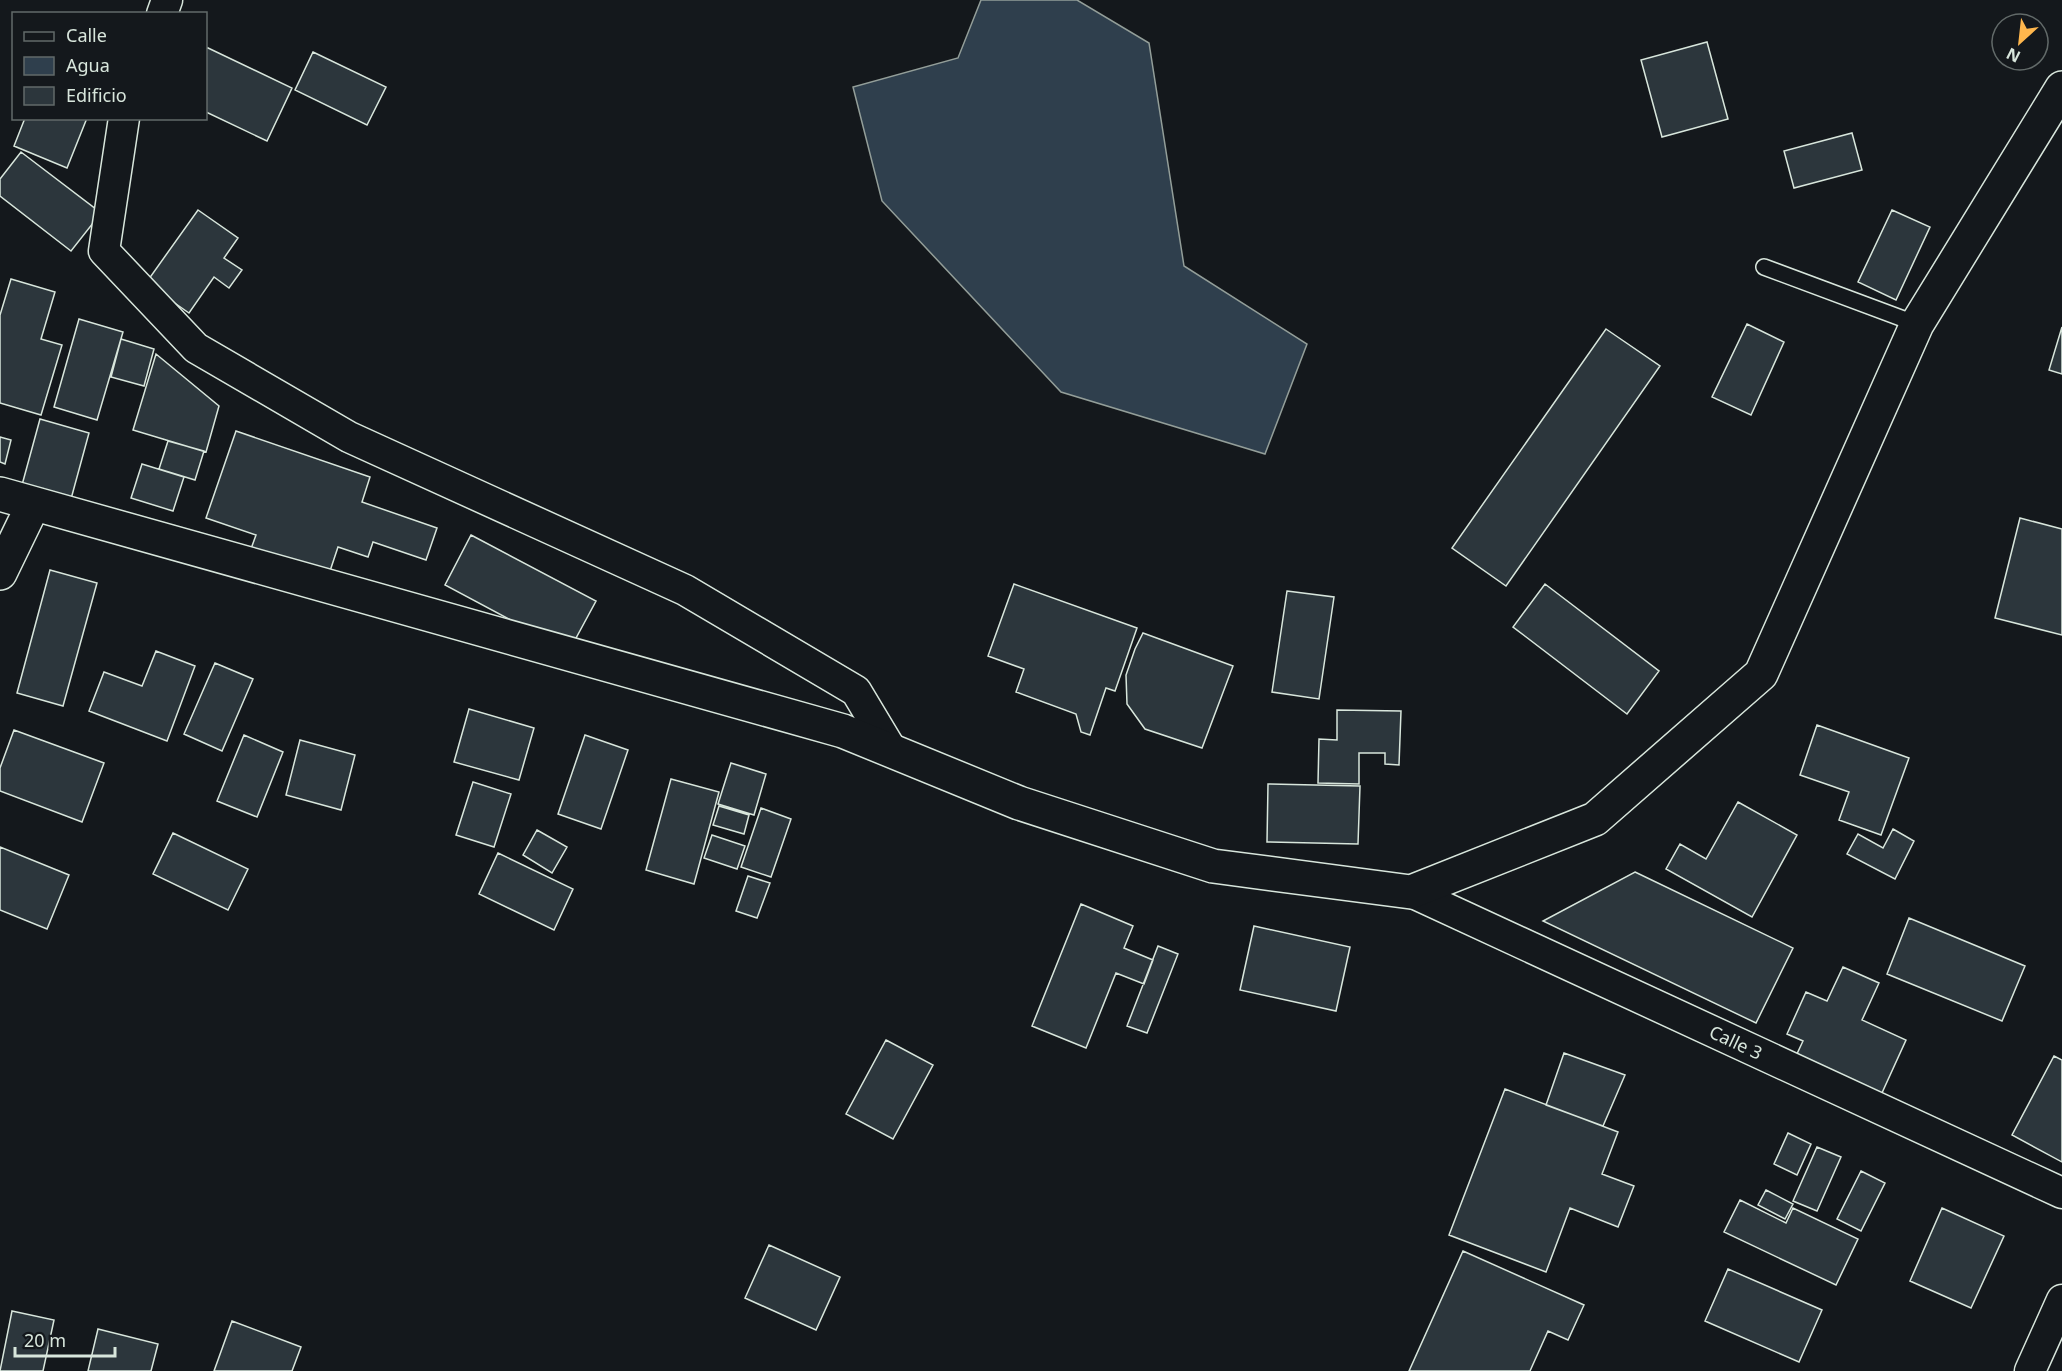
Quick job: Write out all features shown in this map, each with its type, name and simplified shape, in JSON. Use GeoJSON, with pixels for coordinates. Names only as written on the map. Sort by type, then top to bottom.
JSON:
{"type":"FeatureCollection","features":[{"type":"Feature","properties":{"kind":"street"},"geometry":{"type":"LineString","coordinates":[[0,494],[843,731],[1020,803],[1213,866],[1411,892],[1595,819],[1761,674],[1917,324],[2062,88]]}},
{"type":"Feature","properties":{"kind":"street"},"geometry":{"type":"LineString","coordinates":[[124,120],[104,251],[196,348],[350,438],[685,590],[856,691],[892,751]]}},
{"type":"Feature","properties":{"kind":"street"},"geometry":{"type":"LineString","coordinates":[[0,573],[33,505]]}},
{"type":"Feature","properties":{"kind":"street","name":"Calle 3"},"geometry":{"type":"LineString","coordinates":[[1411,892],[2062,1193]]}},
{"type":"Feature","properties":{"kind":"street"},"geometry":{"type":"LineString","coordinates":[[2030,1371],[2062,1300]]}},
{"type":"Feature","properties":{"kind":"lane"},"geometry":{"type":"LineString","coordinates":[[1764,267],[1917,324]]}},
{"type":"Feature","properties":{"kind":"water"},"geometry":{"type":"Polygon","coordinates":[[[981,0],[1077,0],[1149,43],[1184,266],[1307,344],[1265,454],[1061,392],[882,201],[853,87],[958,58],[981,0]]]}},
{"type":"Feature","properties":{"kind":"building"},"geometry":{"type":"Polygon","coordinates":[[[1707,42],[1728,119],[1662,137],[1641,60],[1707,42]]]}},
{"type":"Feature","properties":{"kind":"building"},"geometry":{"type":"Polygon","coordinates":[[[207,47],[292,88],[267,141],[207,112],[207,47]]]}},
{"type":"Feature","properties":{"kind":"building"},"geometry":{"type":"Polygon","coordinates":[[[313,52],[386,87],[367,125],[295,90],[313,52]]]}},
{"type":"Feature","properties":{"kind":"building"},"geometry":{"type":"Polygon","coordinates":[[[24,120],[86,120],[67,168],[14,146],[24,120]]]}},
{"type":"Feature","properties":{"kind":"building"},"geometry":{"type":"Polygon","coordinates":[[[1852,133],[1862,170],[1794,188],[1784,151],[1852,133]]]}},
{"type":"Feature","properties":{"kind":"building"},"geometry":{"type":"Polygon","coordinates":[[[21,152],[101,213],[71,251],[0,196],[0,179],[21,152]]]}},
{"type":"Feature","properties":{"kind":"building"},"geometry":{"type":"Polygon","coordinates":[[[198,210],[238,238],[224,258],[242,270],[229,288],[214,277],[189,313],[146,283],[198,210]]]}},
{"type":"Feature","properties":{"kind":"building"},"geometry":{"type":"Polygon","coordinates":[[[1892,210],[1930,227],[1896,300],[1858,282],[1892,210]]]}},
{"type":"Feature","properties":{"kind":"building"},"geometry":{"type":"Polygon","coordinates":[[[11,279],[55,292],[41,339],[62,345],[41,415],[0,403],[0,315],[11,279]]]}},
{"type":"Feature","properties":{"kind":"building"},"geometry":{"type":"Polygon","coordinates":[[[79,319],[123,332],[97,420],[54,407],[79,319]]]}},
{"type":"Feature","properties":{"kind":"building"},"geometry":{"type":"Polygon","coordinates":[[[1747,324],[1784,342],[1751,415],[1712,397],[1747,324]]]}},
{"type":"Feature","properties":{"kind":"building"},"geometry":{"type":"Polygon","coordinates":[[[2062,327],[2062,374],[2049,370],[2062,327]]]}},
{"type":"Feature","properties":{"kind":"building"},"geometry":{"type":"Polygon","coordinates":[[[1606,329],[1660,366],[1506,586],[1452,548],[1606,329]]]}},
{"type":"Feature","properties":{"kind":"building"},"geometry":{"type":"Polygon","coordinates":[[[121,339],[154,349],[144,386],[111,377],[121,339]]]}},
{"type":"Feature","properties":{"kind":"building"},"geometry":{"type":"Polygon","coordinates":[[[156,354],[219,406],[206,452],[133,430],[156,354]]]}},
{"type":"Feature","properties":{"kind":"building"},"geometry":{"type":"Polygon","coordinates":[[[40,419],[89,433],[71,499],[22,485],[40,419]]]}},
{"type":"Feature","properties":{"kind":"building"},"geometry":{"type":"Polygon","coordinates":[[[236,431],[370,477],[362,502],[437,528],[426,560],[373,542],[368,557],[338,547],[326,583],[248,557],[256,535],[206,518],[236,431]]]}},
{"type":"Feature","properties":{"kind":"building"},"geometry":{"type":"Polygon","coordinates":[[[0,437],[11,440],[5,464],[0,462],[0,437]]]}},
{"type":"Feature","properties":{"kind":"building"},"geometry":{"type":"Polygon","coordinates":[[[168,441],[204,451],[195,480],[159,469],[168,441]]]}},
{"type":"Feature","properties":{"kind":"building"},"geometry":{"type":"Polygon","coordinates":[[[142,464],[184,477],[173,511],[131,498],[142,464]]]}},
{"type":"Feature","properties":{"kind":"building"},"geometry":{"type":"Polygon","coordinates":[[[2020,518],[2062,529],[2062,635],[1995,618],[2020,518]]]}},
{"type":"Feature","properties":{"kind":"building"},"geometry":{"type":"Polygon","coordinates":[[[471,535],[596,601],[569,651],[445,585],[471,535]]]}},
{"type":"Feature","properties":{"kind":"building"},"geometry":{"type":"Polygon","coordinates":[[[50,570],[97,583],[63,706],[17,693],[50,570]]]}},
{"type":"Feature","properties":{"kind":"building"},"geometry":{"type":"Polygon","coordinates":[[[1014,584],[1137,628],[1115,691],[1106,688],[1090,735],[1081,732],[1076,714],[1016,692],[1024,669],[988,656],[1014,584]]]}},
{"type":"Feature","properties":{"kind":"building"},"geometry":{"type":"Polygon","coordinates":[[[1545,584],[1659,671],[1627,714],[1513,627],[1545,584]]]}},
{"type":"Feature","properties":{"kind":"building"},"geometry":{"type":"Polygon","coordinates":[[[1287,591],[1334,597],[1319,699],[1272,692],[1287,591]]]}},
{"type":"Feature","properties":{"kind":"building"},"geometry":{"type":"Polygon","coordinates":[[[1143,633],[1233,666],[1202,748],[1145,729],[1127,704],[1126,675],[1143,633]]]}},
{"type":"Feature","properties":{"kind":"building"},"geometry":{"type":"Polygon","coordinates":[[[156,651],[195,666],[167,741],[89,711],[104,672],[142,686],[156,651]]]}},
{"type":"Feature","properties":{"kind":"building"},"geometry":{"type":"Polygon","coordinates":[[[215,663],[253,679],[222,751],[184,734],[215,663]]]}},
{"type":"Feature","properties":{"kind":"building"},"geometry":{"type":"Polygon","coordinates":[[[469,709],[534,728],[519,780],[454,762],[469,709]]]}},
{"type":"Feature","properties":{"kind":"building"},"geometry":{"type":"Polygon","coordinates":[[[1337,710],[1401,711],[1399,765],[1385,764],[1385,753],[1359,753],[1359,784],[1318,783],[1319,739],[1337,740],[1337,710]]]}},
{"type":"Feature","properties":{"kind":"building"},"geometry":{"type":"Polygon","coordinates":[[[1817,725],[1909,758],[1881,835],[1839,820],[1849,792],[1800,775],[1817,725]]]}},
{"type":"Feature","properties":{"kind":"building"},"geometry":{"type":"Polygon","coordinates":[[[14,730],[104,763],[82,822],[0,791],[0,768],[14,730]]]}},
{"type":"Feature","properties":{"kind":"building"},"geometry":{"type":"Polygon","coordinates":[[[244,735],[283,752],[257,817],[217,801],[244,735]]]}},
{"type":"Feature","properties":{"kind":"building"},"geometry":{"type":"Polygon","coordinates":[[[585,735],[628,750],[601,829],[558,814],[585,735]]]}},
{"type":"Feature","properties":{"kind":"building"},"geometry":{"type":"Polygon","coordinates":[[[300,740],[355,755],[341,810],[286,795],[300,740]]]}},
{"type":"Feature","properties":{"kind":"building"},"geometry":{"type":"Polygon","coordinates":[[[731,763],[766,774],[754,815],[718,804],[731,763]]]}},
{"type":"Feature","properties":{"kind":"building"},"geometry":{"type":"Polygon","coordinates":[[[671,779],[719,792],[694,884],[646,870],[671,779]]]}},
{"type":"Feature","properties":{"kind":"building"},"geometry":{"type":"Polygon","coordinates":[[[473,782],[511,794],[494,847],[456,835],[473,782]]]}},
{"type":"Feature","properties":{"kind":"building"},"geometry":{"type":"Polygon","coordinates":[[[1268,784],[1360,786],[1358,844],[1267,842],[1268,784]]]}},
{"type":"Feature","properties":{"kind":"building"},"geometry":{"type":"Polygon","coordinates":[[[1738,802],[1797,835],[1752,917],[1666,869],[1680,844],[1706,859],[1738,802]]]}},
{"type":"Feature","properties":{"kind":"building"},"geometry":{"type":"Polygon","coordinates":[[[719,806],[749,815],[744,834],[713,825],[719,806]]]}},
{"type":"Feature","properties":{"kind":"building"},"geometry":{"type":"Polygon","coordinates":[[[761,808],[791,819],[771,877],[741,867],[761,808]]]}},
{"type":"Feature","properties":{"kind":"building"},"geometry":{"type":"Polygon","coordinates":[[[1893,829],[1914,841],[1895,879],[1847,854],[1858,834],[1883,848],[1893,829]]]}},
{"type":"Feature","properties":{"kind":"building"},"geometry":{"type":"Polygon","coordinates":[[[537,830],[567,847],[552,873],[523,855],[537,830]]]}},
{"type":"Feature","properties":{"kind":"building"},"geometry":{"type":"Polygon","coordinates":[[[173,833],[248,869],[228,910],[153,874],[173,833]]]}},
{"type":"Feature","properties":{"kind":"building"},"geometry":{"type":"Polygon","coordinates":[[[712,835],[745,846],[737,869],[704,858],[712,835]]]}},
{"type":"Feature","properties":{"kind":"building"},"geometry":{"type":"Polygon","coordinates":[[[0,847],[69,875],[47,929],[0,910],[0,847]]]}},
{"type":"Feature","properties":{"kind":"building"},"geometry":{"type":"Polygon","coordinates":[[[498,853],[573,889],[554,930],[479,894],[498,853]]]}},
{"type":"Feature","properties":{"kind":"building"},"geometry":{"type":"Polygon","coordinates":[[[1635,872],[1793,948],[1756,1023],[1543,921],[1635,872]]]}},
{"type":"Feature","properties":{"kind":"building"},"geometry":{"type":"Polygon","coordinates":[[[748,876],[770,883],[757,918],[736,911],[748,876]]]}},
{"type":"Feature","properties":{"kind":"building"},"geometry":{"type":"Polygon","coordinates":[[[1081,904],[1133,926],[1124,948],[1153,960],[1144,984],[1116,973],[1086,1048],[1032,1026],[1081,904]]]}},
{"type":"Feature","properties":{"kind":"building"},"geometry":{"type":"Polygon","coordinates":[[[1909,918],[2025,966],[2002,1021],[1887,974],[1909,918]]]}},
{"type":"Feature","properties":{"kind":"building"},"geometry":{"type":"Polygon","coordinates":[[[1254,926],[1350,947],[1336,1011],[1240,990],[1254,926]]]}},
{"type":"Feature","properties":{"kind":"building"},"geometry":{"type":"Polygon","coordinates":[[[1158,946],[1178,954],[1147,1033],[1127,1026],[1158,946]]]}},
{"type":"Feature","properties":{"kind":"building"},"geometry":{"type":"Polygon","coordinates":[[[1843,967],[1879,983],[1862,1020],[1906,1040],[1881,1095],[1796,1056],[1803,1041],[1787,1034],[1806,992],[1827,1001],[1843,967]]]}},
{"type":"Feature","properties":{"kind":"building"},"geometry":{"type":"Polygon","coordinates":[[[886,1040],[933,1065],[893,1139],[846,1114],[886,1040]]]}},
{"type":"Feature","properties":{"kind":"building"},"geometry":{"type":"Polygon","coordinates":[[[1564,1053],[1625,1075],[1603,1126],[1546,1105],[1564,1053]]]}},
{"type":"Feature","properties":{"kind":"building"},"geometry":{"type":"Polygon","coordinates":[[[2054,1056],[2062,1060],[2062,1162],[2012,1135],[2054,1056]]]}},
{"type":"Feature","properties":{"kind":"building"},"geometry":{"type":"Polygon","coordinates":[[[1505,1089],[1618,1132],[1602,1174],[1634,1186],[1618,1227],[1570,1208],[1546,1272],[1449,1235],[1505,1089]]]}},
{"type":"Feature","properties":{"kind":"building"},"geometry":{"type":"Polygon","coordinates":[[[1788,1133],[1811,1144],[1797,1175],[1774,1164],[1788,1133]]]}},
{"type":"Feature","properties":{"kind":"building"},"geometry":{"type":"Polygon","coordinates":[[[1817,1147],[1841,1157],[1817,1211],[1793,1201],[1817,1147]]]}},
{"type":"Feature","properties":{"kind":"building"},"geometry":{"type":"Polygon","coordinates":[[[1861,1171],[1885,1183],[1861,1231],[1837,1219],[1861,1171]]]}},
{"type":"Feature","properties":{"kind":"building"},"geometry":{"type":"Polygon","coordinates":[[[1766,1190],[1793,1204],[1785,1219],[1758,1205],[1766,1190]]]}},
{"type":"Feature","properties":{"kind":"building"},"geometry":{"type":"Polygon","coordinates":[[[1740,1200],[1786,1223],[1793,1208],[1858,1239],[1836,1285],[1724,1232],[1740,1200]]]}},
{"type":"Feature","properties":{"kind":"building"},"geometry":{"type":"Polygon","coordinates":[[[1942,1208],[2004,1236],[1971,1308],[1910,1281],[1942,1208]]]}},
{"type":"Feature","properties":{"kind":"building"},"geometry":{"type":"Polygon","coordinates":[[[769,1245],[840,1277],[816,1330],[745,1298],[769,1245]]]}},
{"type":"Feature","properties":{"kind":"building"},"geometry":{"type":"Polygon","coordinates":[[[1463,1251],[1584,1305],[1568,1340],[1548,1331],[1530,1371],[1409,1371],[1463,1251]]]}},
{"type":"Feature","properties":{"kind":"building"},"geometry":{"type":"Polygon","coordinates":[[[1728,1269],[1822,1310],[1799,1362],[1705,1321],[1728,1269]]]}},
{"type":"Feature","properties":{"kind":"building"},"geometry":{"type":"Polygon","coordinates":[[[12,1311],[54,1320],[43,1371],[0,1371],[12,1311]]]}},
{"type":"Feature","properties":{"kind":"building"},"geometry":{"type":"Polygon","coordinates":[[[232,1321],[301,1347],[292,1371],[214,1371],[232,1321]]]}},
{"type":"Feature","properties":{"kind":"building"},"geometry":{"type":"Polygon","coordinates":[[[98,1329],[158,1344],[151,1371],[88,1371],[98,1329]]]}}]}
